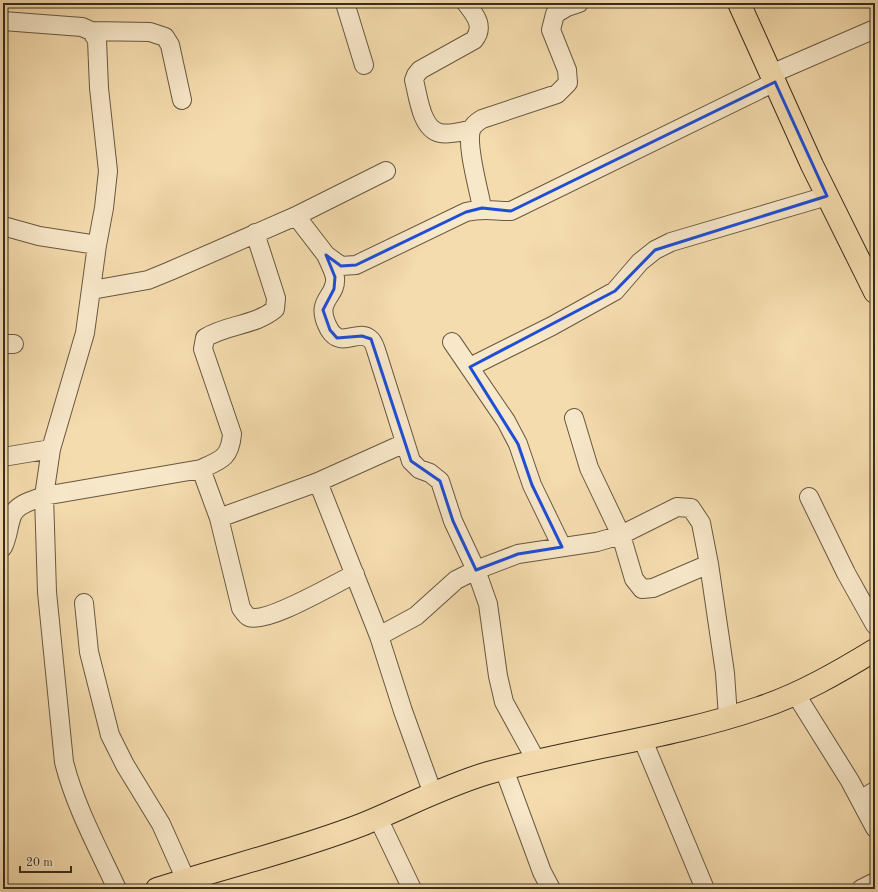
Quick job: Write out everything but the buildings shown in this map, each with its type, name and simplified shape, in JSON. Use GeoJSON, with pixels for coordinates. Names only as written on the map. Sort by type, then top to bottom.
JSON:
{"type":"FeatureCollection","features":[{"type":"Feature","properties":{"kind":"main road"},"geometry":{"type":"LineString","coordinates":[[739,3],[827,196],[875,292]]}},
{"type":"Feature","properties":{"kind":"main road"},"geometry":{"type":"LineString","coordinates":[[160,888],[324,838],[487,774],[642,738],[761,708],[795,693],[875,650]]}},
{"type":"Feature","properties":{"kind":"street"},"geometry":{"type":"LineString","coordinates":[[345,3],[364,66]]}},
{"type":"Feature","properties":{"kind":"street"},"geometry":{"type":"LineString","coordinates":[[466,3],[477,18],[480,28],[478,35],[474,40],[420,70],[414,80],[425,121],[431,129],[439,133],[446,134],[471,130]]}},
{"type":"Feature","properties":{"kind":"street"},"geometry":{"type":"LineString","coordinates":[[482,208],[470,142],[471,130],[476,122],[482,119],[557,94],[568,83],[567,70],[551,30],[555,14],[567,6],[579,3]]}},
{"type":"Feature","properties":{"kind":"street"},"geometry":{"type":"LineString","coordinates":[[3,21],[82,27],[91,31],[150,32],[165,37],[170,45],[182,100]]}},
{"type":"Feature","properties":{"kind":"street"},"geometry":{"type":"LineString","coordinates":[[326,255],[341,266],[356,265],[466,212],[482,208],[496,211],[511,211],[773,78],[875,29]]}},
{"type":"Feature","properties":{"kind":"street"},"geometry":{"type":"LineString","coordinates":[[91,31],[97,40],[99,96],[108,171],[104,208],[97,245],[85,333],[51,449],[44,496],[47,592],[55,687],[64,762],[75,796],[117,889]]}},
{"type":"Feature","properties":{"kind":"street"},"geometry":{"type":"LineString","coordinates":[[92,290],[148,280],[296,216],[386,171]]}},
{"type":"Feature","properties":{"kind":"street"},"geometry":{"type":"LineString","coordinates":[[470,367],[552,326],[615,291],[640,262],[655,250],[672,242],[827,196]]}},
{"type":"Feature","properties":{"kind":"street"},"geometry":{"type":"LineString","coordinates":[[296,216],[326,255],[335,277],[334,288],[325,300],[323,310],[330,330],[337,338],[346,339],[362,336],[371,339],[376,350],[411,461],[419,469],[430,473],[440,481],[453,522],[476,570],[488,604],[498,676],[504,702],[537,762]]}},
{"type":"Feature","properties":{"kind":"street"},"geometry":{"type":"LineString","coordinates":[[3,226],[39,236],[97,245]]}},
{"type":"Feature","properties":{"kind":"street"},"geometry":{"type":"LineString","coordinates":[[3,547],[7,539],[12,514],[23,504],[44,496],[201,469],[220,460],[231,449],[232,434],[203,349],[206,338],[216,332],[265,317],[275,309],[276,298],[255,233]]}},
{"type":"Feature","properties":{"kind":"street"},"geometry":{"type":"LineString","coordinates":[[452,342],[496,405],[518,444],[532,485],[562,547]]}},
{"type":"Feature","properties":{"kind":"street"},"geometry":{"type":"LineString","coordinates":[[574,418],[589,468],[621,535],[634,578],[642,588],[653,588],[709,564]]}},
{"type":"Feature","properties":{"kind":"street"},"geometry":{"type":"LineString","coordinates":[[219,518],[318,482],[405,443]]}},
{"type":"Feature","properties":{"kind":"street"},"geometry":{"type":"LineString","coordinates":[[3,457],[51,449]]}},
{"type":"Feature","properties":{"kind":"street"},"geometry":{"type":"LineString","coordinates":[[201,469],[219,518],[241,608],[248,617],[260,618],[303,602],[331,584],[355,574]]}},
{"type":"Feature","properties":{"kind":"street"},"geometry":{"type":"LineString","coordinates":[[318,482],[379,636],[403,711],[433,794]]}},
{"type":"Feature","properties":{"kind":"street"},"geometry":{"type":"LineString","coordinates":[[809,497],[846,573],[875,625]]}},
{"type":"Feature","properties":{"kind":"street"},"geometry":{"type":"LineString","coordinates":[[379,636],[416,616],[456,580],[476,570],[518,554],[597,542],[621,535],[677,507],[691,508],[701,522],[709,564],[726,673],[728,717]]}},
{"type":"Feature","properties":{"kind":"street"},"geometry":{"type":"LineString","coordinates":[[84,603],[89,652],[110,735],[125,765],[161,824],[186,880]]}},
{"type":"Feature","properties":{"kind":"street"},"geometry":{"type":"LineString","coordinates":[[795,693],[868,796],[875,828]]}},
{"type":"Feature","properties":{"kind":"street"},"geometry":{"type":"LineString","coordinates":[[642,738],[705,889]]}},
{"type":"Feature","properties":{"kind":"street"},"geometry":{"type":"LineString","coordinates":[[504,769],[542,872],[551,889]]}},
{"type":"Feature","properties":{"kind":"street"},"geometry":{"type":"LineString","coordinates":[[378,818],[412,889]]}},
{"type":"Feature","properties":{"kind":"street"},"geometry":{"type":"LineString","coordinates":[[861,889],[875,882]]}},
{"type":"Feature","properties":{"kind":"highlighted area"},"geometry":{"type":"Polygon","coordinates":[[[775,82],[827,196],[655,250],[615,291],[470,367],[518,444],[532,485],[562,547],[518,554],[476,570],[453,521],[440,481],[411,461],[371,339],[362,336],[337,338],[330,330],[323,310],[334,289],[335,277],[326,255],[341,266],[356,265],[466,212],[482,208],[511,211],[775,82]]]}}]}
